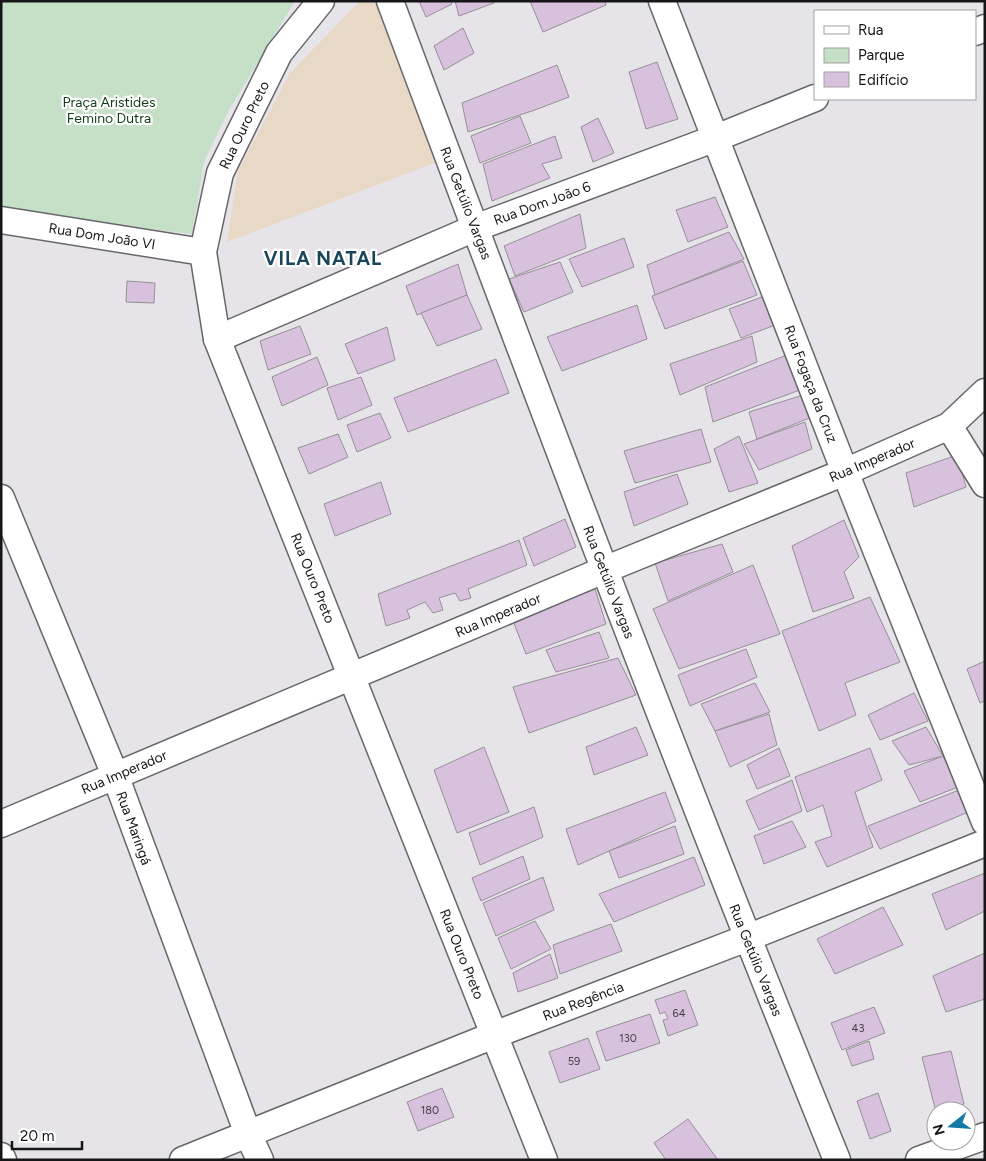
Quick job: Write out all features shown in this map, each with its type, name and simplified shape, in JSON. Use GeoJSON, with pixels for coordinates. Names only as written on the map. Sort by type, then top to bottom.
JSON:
{"type":"FeatureCollection","features":[{"type":"Feature","properties":{"kind":"street","name":"Rua Ouro Preto"},"geometry":{"type":"LineString","coordinates":[[321,1],[279,53],[220,173],[203,252],[217,339],[544,1160]]}},
{"type":"Feature","properties":{"kind":"street","name":"Rua Getúlio Vargas"},"geometry":{"type":"LineString","coordinates":[[390,1],[604,570],[747,938],[836,1160]]}},
{"type":"Feature","properties":{"kind":"street","name":"Rua Fogaça da Cruz"},"geometry":{"type":"LineString","coordinates":[[662,1],[845,472],[985,822]]}},
{"type":"Feature","properties":{"kind":"street","name":"Rua Dom João 6"},"geometry":{"type":"LineString","coordinates":[[217,339],[475,228],[716,138],[814,98]]}},
{"type":"Feature","properties":{"kind":"street","name":"Rua Dom João VI"},"geometry":{"type":"LineString","coordinates":[[1,220],[203,252]]}},
{"type":"Feature","properties":{"kind":"street","name":"Rua Imperador"},"geometry":{"type":"LineString","coordinates":[[1,824],[604,570],[845,472],[949,426],[985,392]]}},
{"type":"Feature","properties":{"kind":"street"},"geometry":{"type":"LineString","coordinates":[[949,426],[985,484]]}},
{"type":"Feature","properties":{"kind":"street","name":"Rua Maringá"},"geometry":{"type":"LineString","coordinates":[[1,498],[8,530],[115,775],[248,1134],[260,1160]]}},
{"type":"Feature","properties":{"kind":"street","name":"Rua Regência"},"geometry":{"type":"LineString","coordinates":[[182,1160],[494,1035],[747,938],[985,843]]}},
{"type":"Feature","properties":{"kind":"street"},"geometry":{"type":"LineString","coordinates":[[918,1160],[985,1136]]}},
{"type":"Feature","properties":{"kind":"shaded area"},"geometry":{"type":"Polygon","coordinates":[[[360,1],[381,1],[445,159],[227,242],[238,171],[290,73],[360,1]]]}},
{"type":"Feature","properties":{"kind":"green space","name":"Praça Aristides Femino Dutra"},"geometry":{"type":"Polygon","coordinates":[[[1,1],[295,1],[229,110],[204,162],[192,234],[1,211],[1,1]]]}},
{"type":"Feature","properties":{"kind":"building"},"geometry":{"type":"Polygon","coordinates":[[[419,1],[451,1],[452,4],[426,17],[419,1]]]}},
{"type":"Feature","properties":{"kind":"building"},"geometry":{"type":"Polygon","coordinates":[[[455,1],[493,1],[494,3],[459,16],[455,1]]]}},
{"type":"Feature","properties":{"kind":"building"},"geometry":{"type":"Polygon","coordinates":[[[530,1],[605,1],[606,5],[543,32],[530,1]]]}},
{"type":"Feature","properties":{"kind":"building"},"geometry":{"type":"Polygon","coordinates":[[[463,28],[474,53],[444,70],[434,46],[463,28]]]}},
{"type":"Feature","properties":{"kind":"building"},"geometry":{"type":"Polygon","coordinates":[[[657,62],[678,119],[646,129],[629,72],[657,62]]]}},
{"type":"Feature","properties":{"kind":"building"},"geometry":{"type":"Polygon","coordinates":[[[557,65],[569,97],[468,132],[462,103],[557,65]]]}},
{"type":"Feature","properties":{"kind":"building"},"geometry":{"type":"Polygon","coordinates":[[[520,116],[531,143],[480,163],[471,136],[520,116]]]}},
{"type":"Feature","properties":{"kind":"building"},"geometry":{"type":"Polygon","coordinates":[[[598,118],[614,153],[593,162],[581,127],[598,118]]]}},
{"type":"Feature","properties":{"kind":"building"},"geometry":{"type":"Polygon","coordinates":[[[555,136],[562,158],[542,164],[550,178],[492,201],[483,164],[555,136]]]}},
{"type":"Feature","properties":{"kind":"building"},"geometry":{"type":"Polygon","coordinates":[[[715,197],[728,227],[688,242],[676,210],[715,197]]]}},
{"type":"Feature","properties":{"kind":"building"},"geometry":{"type":"Polygon","coordinates":[[[580,214],[586,248],[515,276],[504,246],[580,214]]]}},
{"type":"Feature","properties":{"kind":"building"},"geometry":{"type":"Polygon","coordinates":[[[729,232],[744,259],[655,295],[647,265],[729,232]]]}},
{"type":"Feature","properties":{"kind":"building"},"geometry":{"type":"Polygon","coordinates":[[[624,238],[634,267],[582,287],[569,259],[624,238]]]}},
{"type":"Feature","properties":{"kind":"building"},"geometry":{"type":"Polygon","coordinates":[[[743,261],[757,295],[665,329],[652,296],[743,261]]]}},
{"type":"Feature","properties":{"kind":"building"},"geometry":{"type":"Polygon","coordinates":[[[560,262],[573,292],[524,312],[509,279],[560,262]]]}},
{"type":"Feature","properties":{"kind":"building"},"geometry":{"type":"Polygon","coordinates":[[[458,264],[467,295],[417,315],[406,286],[458,264]]]}},
{"type":"Feature","properties":{"kind":"building"},"geometry":{"type":"Polygon","coordinates":[[[127,281],[155,283],[154,303],[126,302],[127,281]]]}},
{"type":"Feature","properties":{"kind":"building"},"geometry":{"type":"Polygon","coordinates":[[[467,295],[482,329],[437,346],[421,313],[467,295]]]}},
{"type":"Feature","properties":{"kind":"building"},"geometry":{"type":"Polygon","coordinates":[[[762,297],[775,325],[741,338],[729,309],[762,297]]]}},
{"type":"Feature","properties":{"kind":"building"},"geometry":{"type":"Polygon","coordinates":[[[637,305],[647,339],[562,371],[547,337],[637,305]]]}},
{"type":"Feature","properties":{"kind":"building"},"geometry":{"type":"Polygon","coordinates":[[[300,326],[311,354],[268,370],[260,341],[300,326]]]}},
{"type":"Feature","properties":{"kind":"building"},"geometry":{"type":"Polygon","coordinates":[[[387,327],[395,360],[358,374],[345,344],[387,327]]]}},
{"type":"Feature","properties":{"kind":"building"},"geometry":{"type":"Polygon","coordinates":[[[752,336],[757,362],[680,395],[670,364],[752,336]]]}},
{"type":"Feature","properties":{"kind":"building"},"geometry":{"type":"Polygon","coordinates":[[[792,353],[808,387],[713,422],[705,387],[792,353]]]}},
{"type":"Feature","properties":{"kind":"building"},"geometry":{"type":"Polygon","coordinates":[[[317,357],[328,385],[282,406],[272,377],[317,357]]]}},
{"type":"Feature","properties":{"kind":"building"},"geometry":{"type":"Polygon","coordinates":[[[496,359],[509,393],[408,432],[394,398],[496,359]]]}},
{"type":"Feature","properties":{"kind":"building"},"geometry":{"type":"Polygon","coordinates":[[[361,377],[372,405],[338,420],[327,388],[361,377]]]}},
{"type":"Feature","properties":{"kind":"building"},"geometry":{"type":"Polygon","coordinates":[[[803,395],[812,417],[757,439],[749,412],[803,395]]]}},
{"type":"Feature","properties":{"kind":"building"},"geometry":{"type":"Polygon","coordinates":[[[380,413],[391,438],[357,452],[347,425],[380,413]]]}},
{"type":"Feature","properties":{"kind":"building"},"geometry":{"type":"Polygon","coordinates":[[[805,422],[812,449],[759,470],[744,444],[805,422]]]}},
{"type":"Feature","properties":{"kind":"building"},"geometry":{"type":"Polygon","coordinates":[[[701,429],[711,462],[635,483],[624,451],[701,429]]]}},
{"type":"Feature","properties":{"kind":"building"},"geometry":{"type":"Polygon","coordinates":[[[338,434],[348,457],[309,474],[298,448],[338,434]]]}},
{"type":"Feature","properties":{"kind":"building"},"geometry":{"type":"Polygon","coordinates":[[[739,436],[758,483],[729,492],[714,449],[739,436]]]}},
{"type":"Feature","properties":{"kind":"building"},"geometry":{"type":"Polygon","coordinates":[[[957,455],[966,487],[914,507],[906,473],[957,455]]]}},
{"type":"Feature","properties":{"kind":"building"},"geometry":{"type":"Polygon","coordinates":[[[677,474],[688,504],[634,526],[624,492],[677,474]]]}},
{"type":"Feature","properties":{"kind":"building"},"geometry":{"type":"Polygon","coordinates":[[[381,482],[391,514],[335,536],[324,504],[381,482]]]}},
{"type":"Feature","properties":{"kind":"building"},"geometry":{"type":"Polygon","coordinates":[[[565,519],[576,547],[534,566],[523,538],[565,519]]]}},
{"type":"Feature","properties":{"kind":"building"},"geometry":{"type":"Polygon","coordinates":[[[844,520],[859,557],[844,572],[854,598],[813,612],[792,546],[844,520]]]}},
{"type":"Feature","properties":{"kind":"building"},"geometry":{"type":"Polygon","coordinates":[[[519,540],[527,565],[468,589],[471,598],[460,601],[455,593],[439,598],[443,610],[433,613],[425,602],[407,610],[410,618],[386,626],[378,594],[519,540]]]}},
{"type":"Feature","properties":{"kind":"building"},"geometry":{"type":"Polygon","coordinates":[[[722,544],[733,572],[668,601],[655,563],[722,544]]]}},
{"type":"Feature","properties":{"kind":"building"},"geometry":{"type":"Polygon","coordinates":[[[753,565],[780,634],[679,669],[653,609],[753,565]]]}},
{"type":"Feature","properties":{"kind":"building"},"geometry":{"type":"Polygon","coordinates":[[[595,589],[606,624],[526,654],[513,621],[595,589]]]}},
{"type":"Feature","properties":{"kind":"building"},"geometry":{"type":"Polygon","coordinates":[[[870,597],[900,662],[845,683],[856,715],[819,731],[782,631],[870,597]]]}},
{"type":"Feature","properties":{"kind":"building"},"geometry":{"type":"Polygon","coordinates":[[[599,632],[609,658],[556,672],[546,650],[599,632]]]}},
{"type":"Feature","properties":{"kind":"building"},"geometry":{"type":"Polygon","coordinates":[[[746,649],[757,677],[690,706],[678,675],[746,649]]]}},
{"type":"Feature","properties":{"kind":"building"},"geometry":{"type":"Polygon","coordinates":[[[618,658],[636,695],[529,733],[513,687],[618,658]]]}},
{"type":"Feature","properties":{"kind":"building"},"geometry":{"type":"Polygon","coordinates":[[[985,661],[985,701],[980,703],[967,669],[985,661]]]}},
{"type":"Feature","properties":{"kind":"building"},"geometry":{"type":"Polygon","coordinates":[[[755,683],[770,712],[715,731],[701,704],[755,683]]]}},
{"type":"Feature","properties":{"kind":"building"},"geometry":{"type":"Polygon","coordinates":[[[914,693],[928,721],[880,740],[868,715],[914,693]]]}},
{"type":"Feature","properties":{"kind":"building"},"geometry":{"type":"Polygon","coordinates":[[[769,714],[777,745],[730,767],[715,731],[769,714]]]}},
{"type":"Feature","properties":{"kind":"building"},"geometry":{"type":"Polygon","coordinates":[[[636,727],[648,755],[594,775],[586,747],[636,727]]]}},
{"type":"Feature","properties":{"kind":"building"},"geometry":{"type":"Polygon","coordinates":[[[926,727],[943,756],[909,765],[892,741],[926,727]]]}},
{"type":"Feature","properties":{"kind":"building"},"geometry":{"type":"Polygon","coordinates":[[[484,747],[509,812],[457,833],[434,770],[484,747]]]}},
{"type":"Feature","properties":{"kind":"building"},"geometry":{"type":"Polygon","coordinates":[[[779,748],[790,776],[757,789],[747,765],[779,748]]]}},
{"type":"Feature","properties":{"kind":"building"},"geometry":{"type":"Polygon","coordinates":[[[870,748],[882,780],[855,792],[873,847],[827,867],[815,842],[832,836],[823,805],[807,812],[795,777],[870,748]]]}},
{"type":"Feature","properties":{"kind":"building"},"geometry":{"type":"Polygon","coordinates":[[[943,756],[958,787],[920,802],[904,771],[943,756]]]}},
{"type":"Feature","properties":{"kind":"building"},"geometry":{"type":"Polygon","coordinates":[[[792,780],[802,811],[759,830],[746,801],[792,780]]]}},
{"type":"Feature","properties":{"kind":"building"},"geometry":{"type":"Polygon","coordinates":[[[964,788],[973,810],[880,849],[868,826],[964,788]]]}},
{"type":"Feature","properties":{"kind":"building"},"geometry":{"type":"Polygon","coordinates":[[[665,792],[676,821],[578,865],[566,829],[665,792]]]}},
{"type":"Feature","properties":{"kind":"building"},"geometry":{"type":"Polygon","coordinates":[[[534,807],[543,837],[480,865],[469,833],[534,807]]]}},
{"type":"Feature","properties":{"kind":"building"},"geometry":{"type":"Polygon","coordinates":[[[792,821],[806,847],[764,864],[754,836],[792,821]]]}},
{"type":"Feature","properties":{"kind":"building"},"geometry":{"type":"Polygon","coordinates":[[[675,826],[684,854],[619,878],[609,851],[675,826]]]}},
{"type":"Feature","properties":{"kind":"building"},"geometry":{"type":"Polygon","coordinates":[[[523,856],[530,879],[481,901],[472,878],[523,856]]]}},
{"type":"Feature","properties":{"kind":"building"},"geometry":{"type":"Polygon","coordinates":[[[694,857],[705,885],[614,922],[599,894],[694,857]]]}},
{"type":"Feature","properties":{"kind":"building"},"geometry":{"type":"Polygon","coordinates":[[[985,873],[985,911],[946,930],[932,894],[985,873]]]}},
{"type":"Feature","properties":{"kind":"building"},"geometry":{"type":"Polygon","coordinates":[[[543,877],[554,910],[496,936],[483,903],[543,877]]]}},
{"type":"Feature","properties":{"kind":"building"},"geometry":{"type":"Polygon","coordinates":[[[883,907],[903,945],[835,974],[817,939],[883,907]]]}},
{"type":"Feature","properties":{"kind":"building"},"geometry":{"type":"Polygon","coordinates":[[[535,921],[551,949],[511,969],[498,938],[535,921]]]}},
{"type":"Feature","properties":{"kind":"building"},"geometry":{"type":"Polygon","coordinates":[[[611,924],[622,951],[560,974],[553,945],[611,924]]]}},
{"type":"Feature","properties":{"kind":"building"},"geometry":{"type":"Polygon","coordinates":[[[985,953],[985,999],[946,1012],[933,976],[985,953]]]}},
{"type":"Feature","properties":{"kind":"building"},"geometry":{"type":"Polygon","coordinates":[[[550,954],[558,978],[518,992],[513,973],[550,954]]]}},
{"type":"Feature","properties":{"kind":"building"},"geometry":{"type":"Polygon","coordinates":[[[685,990],[698,1025],[668,1036],[663,1020],[668,1019],[665,1012],[660,1014],[655,1000],[685,990]]]}},
{"type":"Feature","properties":{"kind":"building"},"geometry":{"type":"Polygon","coordinates":[[[874,1007],[885,1033],[842,1050],[831,1023],[874,1007]]]}},
{"type":"Feature","properties":{"kind":"building"},"geometry":{"type":"Polygon","coordinates":[[[650,1014],[660,1043],[606,1061],[596,1032],[650,1014]]]}},
{"type":"Feature","properties":{"kind":"building"},"geometry":{"type":"Polygon","coordinates":[[[588,1038],[600,1069],[560,1083],[549,1052],[588,1038]]]}},
{"type":"Feature","properties":{"kind":"building"},"geometry":{"type":"Polygon","coordinates":[[[869,1041],[874,1059],[852,1066],[846,1050],[869,1041]]]}},
{"type":"Feature","properties":{"kind":"building"},"geometry":{"type":"Polygon","coordinates":[[[951,1051],[963,1101],[933,1101],[922,1057],[951,1051]]]}},
{"type":"Feature","properties":{"kind":"building"},"geometry":{"type":"Polygon","coordinates":[[[442,1088],[454,1117],[418,1131],[407,1102],[442,1088]]]}},
{"type":"Feature","properties":{"kind":"building"},"geometry":{"type":"Polygon","coordinates":[[[878,1093],[891,1131],[870,1139],[857,1101],[878,1093]]]}},
{"type":"Feature","properties":{"kind":"building"},"geometry":{"type":"Polygon","coordinates":[[[688,1119],[718,1160],[666,1160],[654,1143],[688,1119]]]}},
{"type":"Feature","properties":{"kind":"district","name":"VILA NATAL"},"geometry":{"type":"Point","coordinates":[323,258]}}]}
